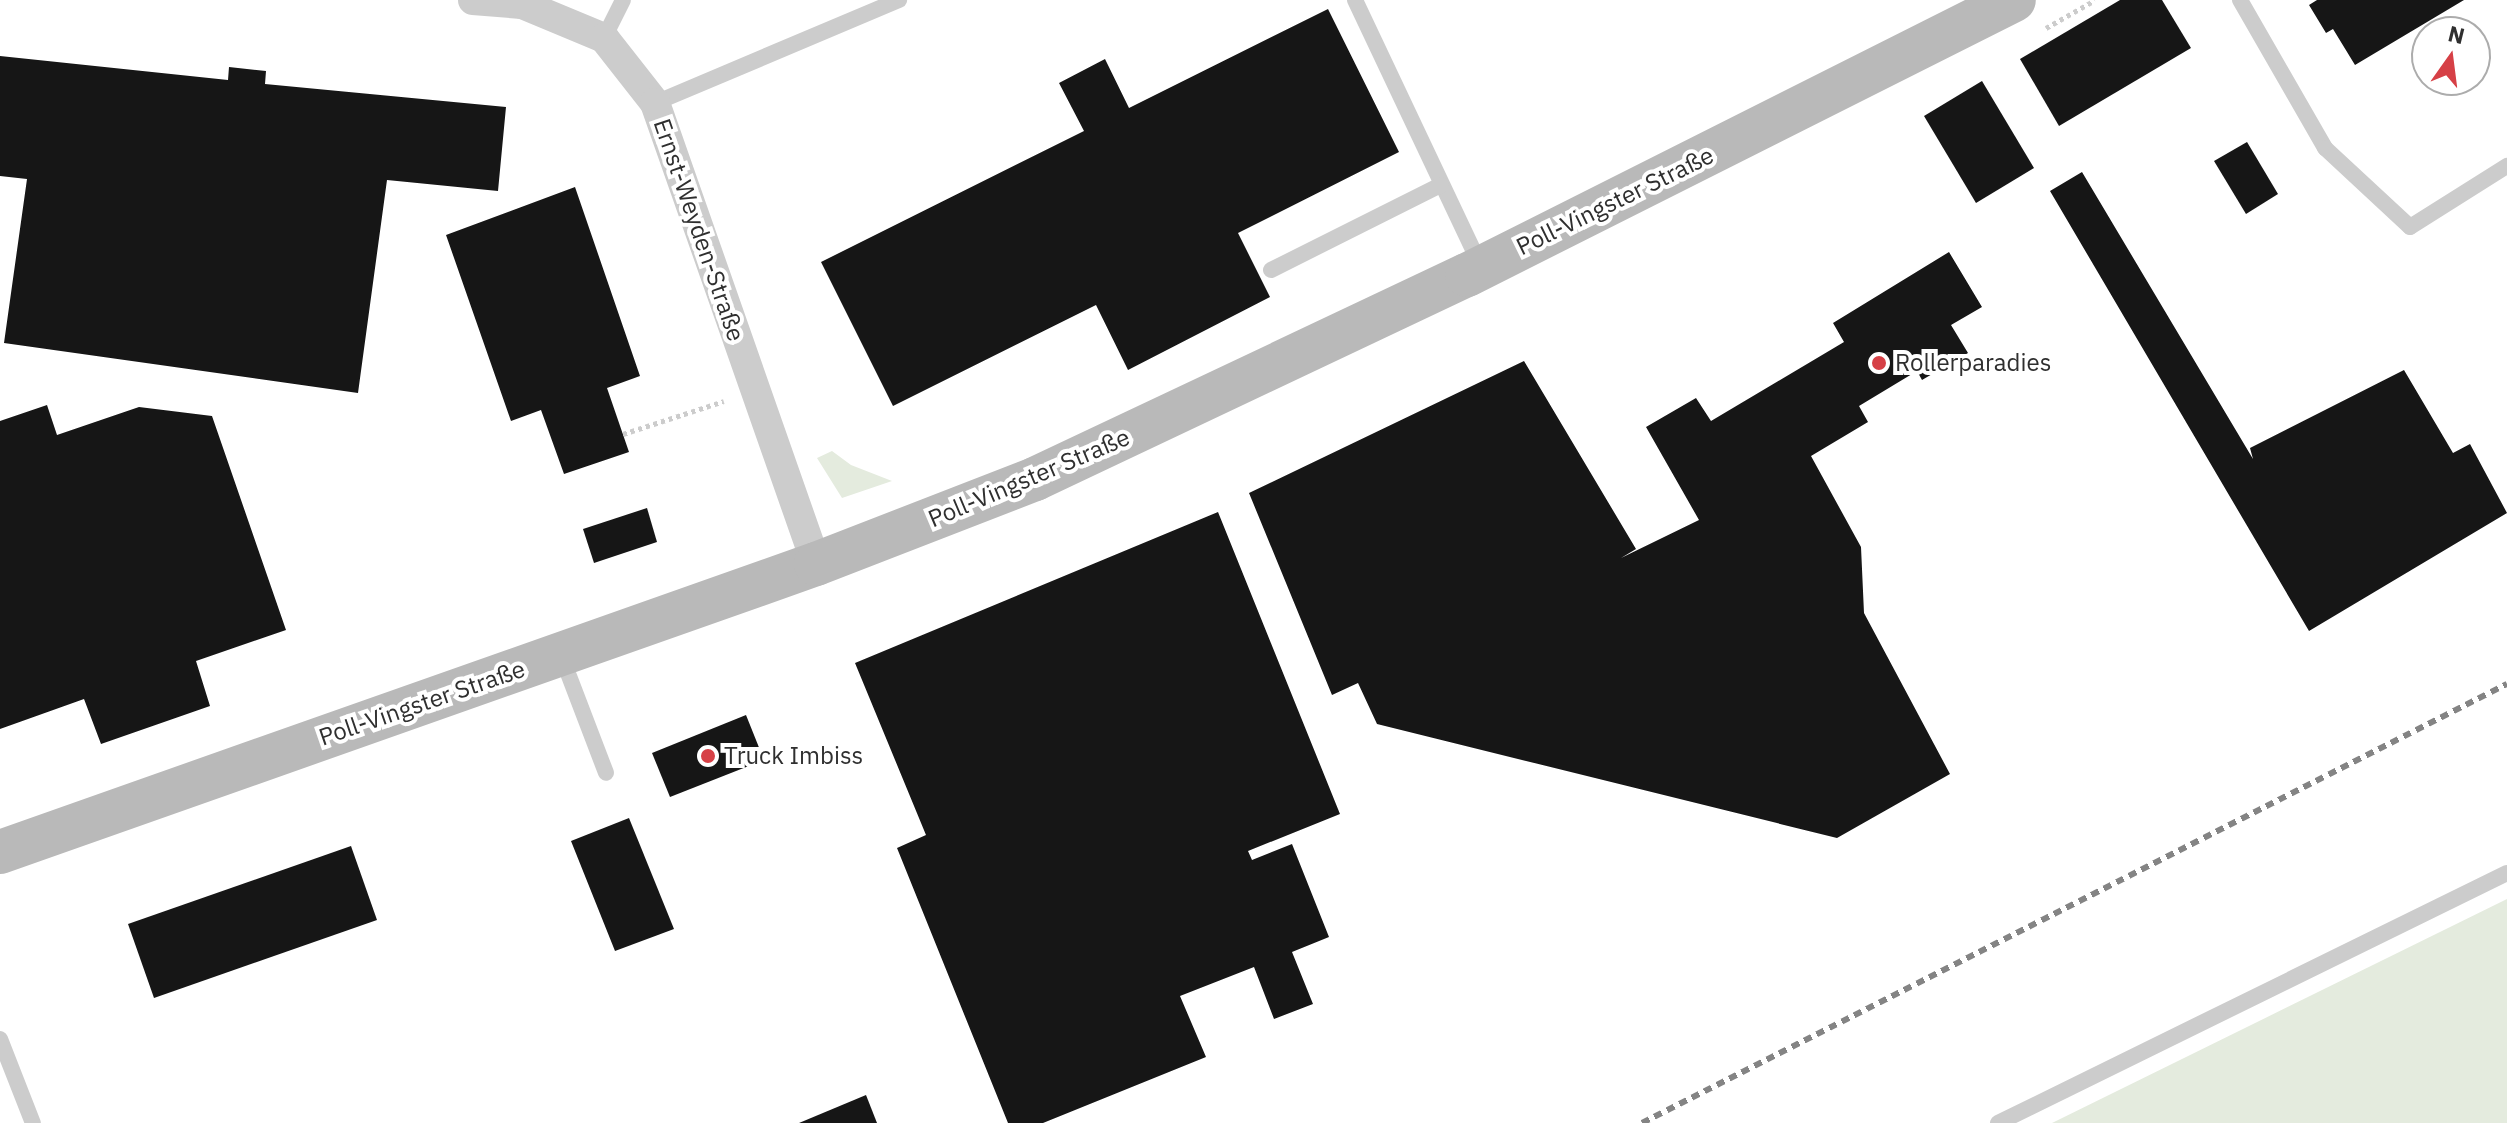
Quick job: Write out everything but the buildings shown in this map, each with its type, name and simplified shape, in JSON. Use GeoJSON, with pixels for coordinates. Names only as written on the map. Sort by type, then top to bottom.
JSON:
{"type":"FeatureCollection","features":[{"type":"Feature","properties":{"kind":"street","name":"Ernst-Weyden-Straße"},"geometry":{"type":"LineString","coordinates":[[473,0],[522,4],[604,38],[655,103],[816,564]]}},
{"type":"Feature","properties":{"kind":"street","name":"Poll-Vingster Straße"},"geometry":{"type":"LineString","coordinates":[[0,852],[816,564],[1035,479],[1481,267],[2014,0]]}},
{"type":"Feature","properties":{"kind":"lane"},"geometry":{"type":"LineString","coordinates":[[604,38],[623,0]]}},
{"type":"Feature","properties":{"kind":"lane"},"geometry":{"type":"LineString","coordinates":[[655,103],[899,0]]}},
{"type":"Feature","properties":{"kind":"lane"},"geometry":{"type":"LineString","coordinates":[[1355,0],[1481,267]]}},
{"type":"Feature","properties":{"kind":"lane"},"geometry":{"type":"LineString","coordinates":[[2240,0],[2325,148],[2410,227],[2507,166]]}},
{"type":"Feature","properties":{"kind":"lane"},"geometry":{"type":"LineString","coordinates":[[1271,270],[1441,185]]}},
{"type":"Feature","properties":{"kind":"lane"},"geometry":{"type":"LineString","coordinates":[[561,654],[606,773]]}},
{"type":"Feature","properties":{"kind":"lane"},"geometry":{"type":"LineString","coordinates":[[1998,1123],[2507,873]]}},
{"type":"Feature","properties":{"kind":"lane"},"geometry":{"type":"LineString","coordinates":[[0,1039],[33,1123]]}},
{"type":"Feature","properties":{"kind":"path"},"geometry":{"type":"LineString","coordinates":[[623,434],[755,391]]}},
{"type":"Feature","properties":{"kind":"shaded area"},"geometry":{"type":"Polygon","coordinates":[[[832,451],[851,465],[892,481],[842,498],[817,458],[832,451]]]}},
{"type":"Feature","properties":{"kind":"shaded area"},"geometry":{"type":"Polygon","coordinates":[[[2507,899],[2507,1123],[2052,1123],[2507,899]]]}},
{"type":"Feature","properties":{"kind":"railway"},"geometry":{"type":"LineString","coordinates":[[1642,1123],[2507,684]]}},
{"type":"Feature","properties":{"kind":"place","name":"Rollerparadies"},"geometry":{"type":"Point","coordinates":[1879,363]}},
{"type":"Feature","properties":{"kind":"place","name":"Truck Imbiss"},"geometry":{"type":"Point","coordinates":[708,756]}}]}
